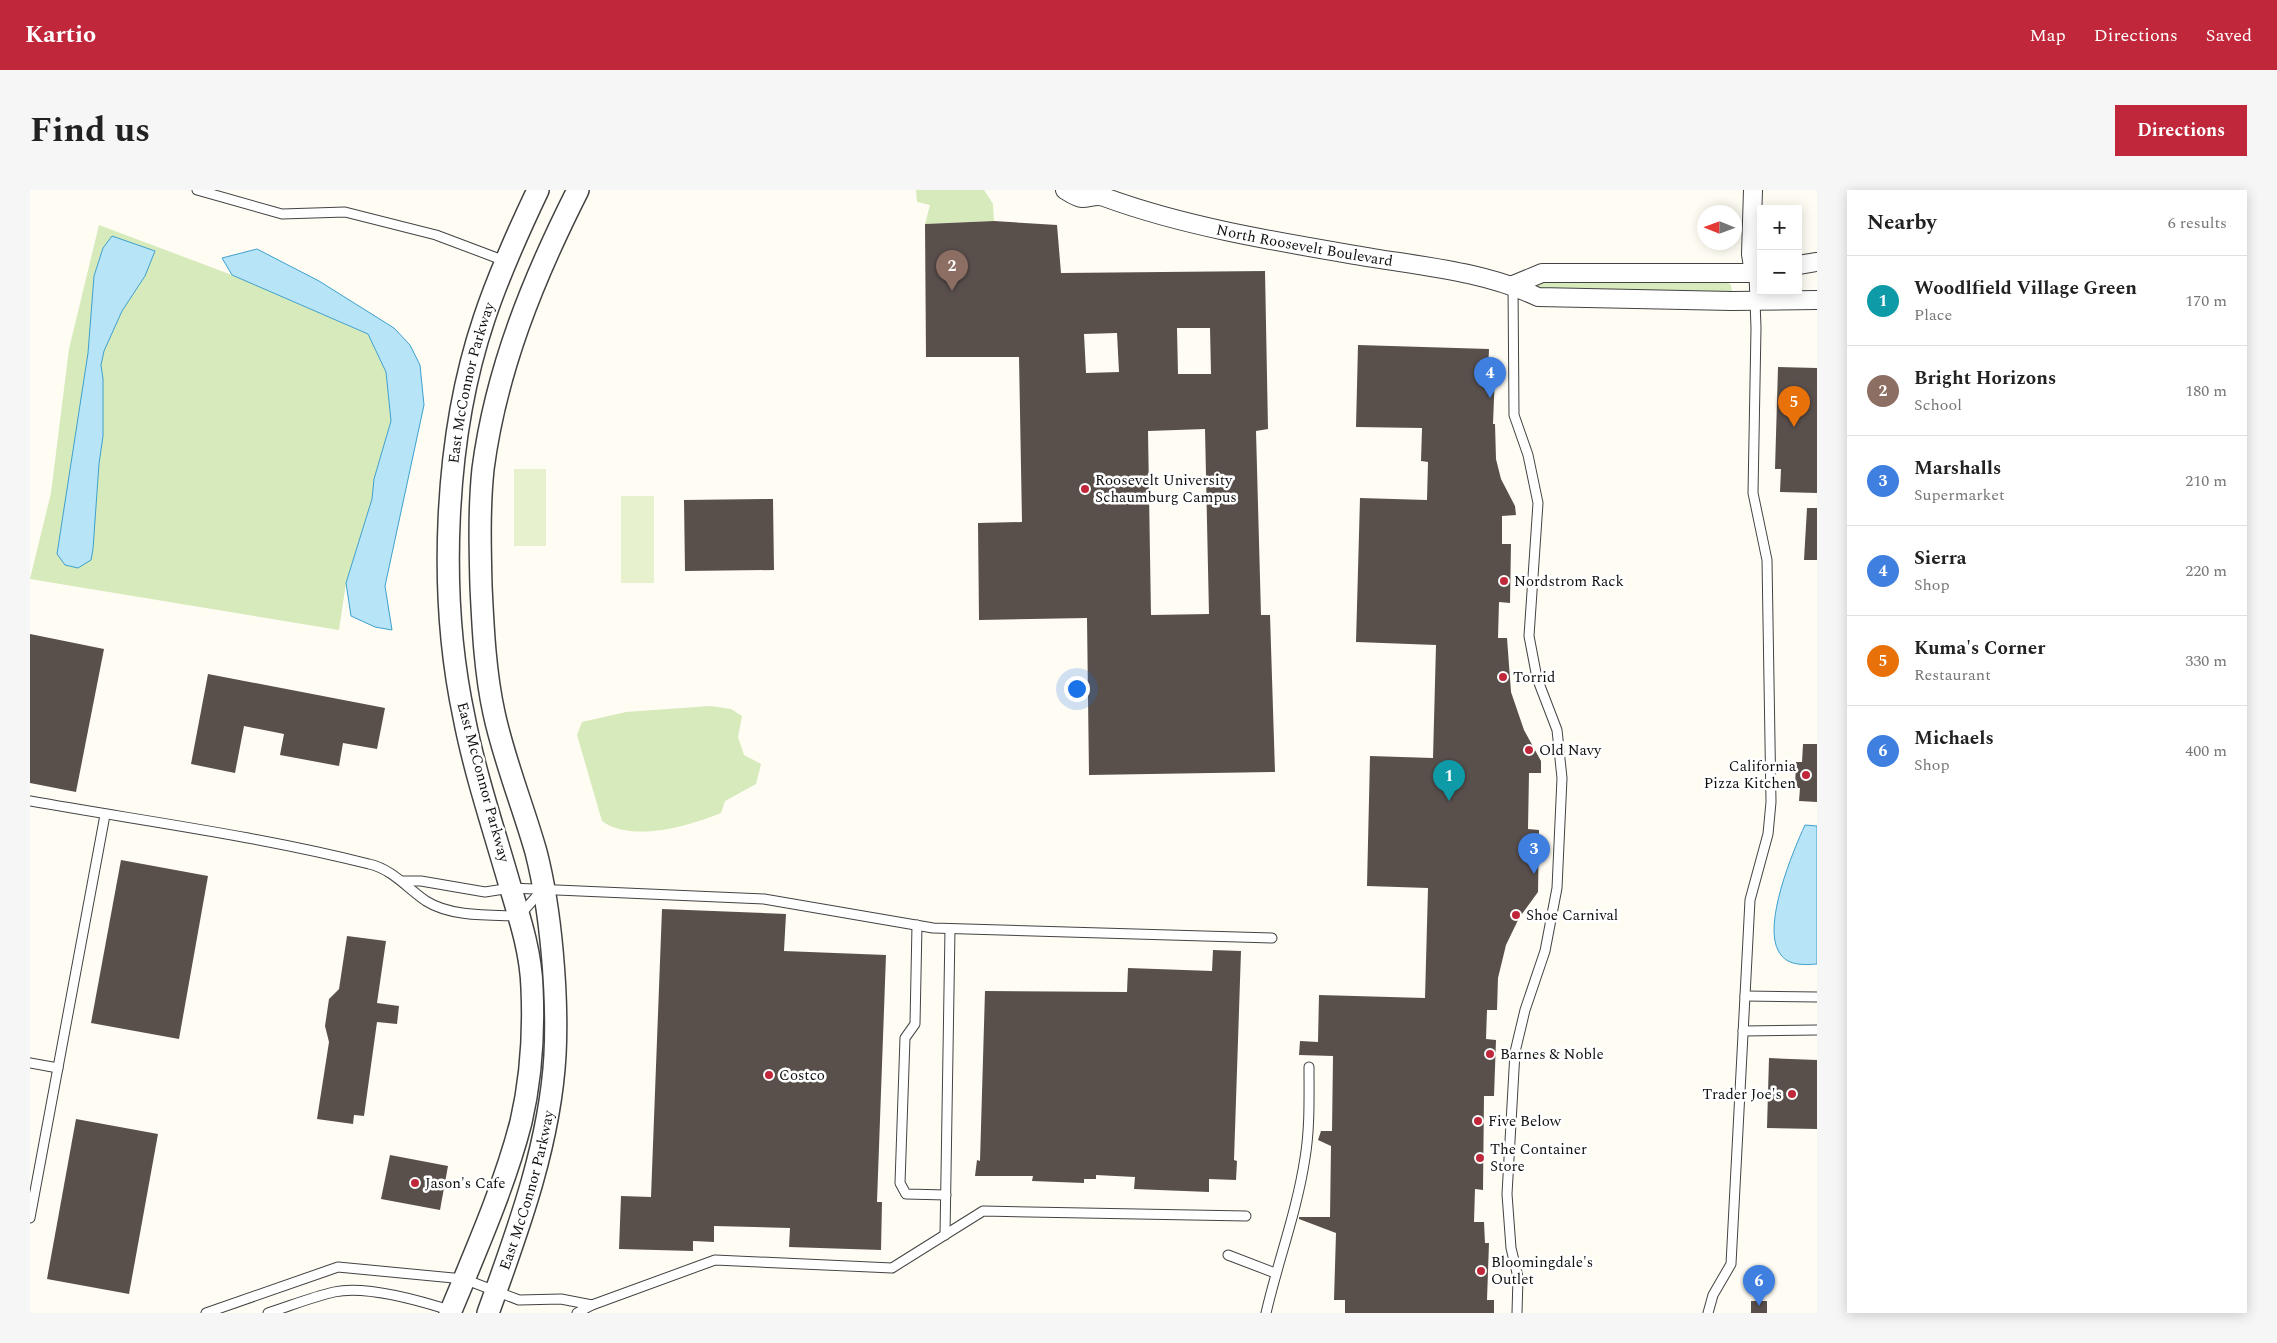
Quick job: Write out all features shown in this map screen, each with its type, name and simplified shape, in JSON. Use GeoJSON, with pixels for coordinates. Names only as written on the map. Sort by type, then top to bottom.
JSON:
{"type":"FeatureCollection","features":[{"type":"Feature","properties":{"kind":"street","name":"East McConnor Parkway"},"geometry":{"type":"LineString","coordinates":[[452,1312],[479,1245],[521,1121],[532,1033],[532,987],[526,942],[464,717],[449,584],[450,503],[467,383],[483,320],[506,261],[538,190]]}},
{"type":"Feature","properties":{"kind":"street","name":"East McConnor Parkway"},"geometry":{"type":"LineString","coordinates":[[488,1313],[535,1170],[546,1126],[555,1055],[555,1003],[537,855],[494,714],[488,675],[482,614],[480,541],[483,472],[492,418],[503,371],[527,298],[578,190]]}},
{"type":"Feature","properties":{"kind":"street","name":"North Roosevelt Boulevard"},"geometry":{"type":"LineString","coordinates":[[1065,190],[1080,198],[1098,193],[1139,210],[1174,219],[1306,246],[1452,271],[1513,285],[1538,298],[1817,300]]}},
{"type":"Feature","properties":{"kind":"street"},"geometry":{"type":"LineString","coordinates":[[1513,285],[1542,273],[1757,274],[1751,254],[1753,190]]}},
{"type":"Feature","properties":{"kind":"street"},"geometry":{"type":"LineString","coordinates":[[1802,264],[1817,262]]}},
{"type":"Feature","properties":{"kind":"lane"},"geometry":{"type":"LineString","coordinates":[[197,190],[282,214],[345,212],[436,235],[506,261]]}},
{"type":"Feature","properties":{"kind":"lane"},"geometry":{"type":"LineString","coordinates":[[1708,1313],[1714,1295],[1731,1264],[1750,900],[1768,834],[1771,802],[1767,560],[1753,492],[1755,300],[1757,274]]}},
{"type":"Feature","properties":{"kind":"lane"},"geometry":{"type":"LineString","coordinates":[[1513,285],[1514,415],[1528,454],[1538,503],[1530,636],[1537,678],[1556,730],[1562,778],[1557,888],[1545,951],[1525,1010],[1515,1052],[1507,1194],[1511,1248],[1518,1277],[1517,1313]]}},
{"type":"Feature","properties":{"kind":"lane"},"geometry":{"type":"LineString","coordinates":[[30,801],[280,845],[372,864],[404,881],[427,901],[446,908],[476,914],[519,916],[542,890]]}},
{"type":"Feature","properties":{"kind":"lane"},"geometry":{"type":"LineString","coordinates":[[30,1218],[105,815]]}},
{"type":"Feature","properties":{"kind":"lane"},"geometry":{"type":"LineString","coordinates":[[404,881],[421,881],[485,892],[511,888],[764,899],[950,929],[1272,938]]}},
{"type":"Feature","properties":{"kind":"lane"},"geometry":{"type":"LineString","coordinates":[[917,925],[914,1024],[905,1038],[900,1183],[906,1194],[946,1195]]}},
{"type":"Feature","properties":{"kind":"lane"},"geometry":{"type":"LineString","coordinates":[[946,1235],[950,929]]}},
{"type":"Feature","properties":{"kind":"lane"},"geometry":{"type":"LineString","coordinates":[[1744,996],[1817,997]]}},
{"type":"Feature","properties":{"kind":"lane"},"geometry":{"type":"LineString","coordinates":[[1743,1031],[1817,1030]]}},
{"type":"Feature","properties":{"kind":"lane"},"geometry":{"type":"LineString","coordinates":[[30,1063],[58,1068]]}},
{"type":"Feature","properties":{"kind":"lane"},"geometry":{"type":"LineString","coordinates":[[1266,1313],[1275,1273],[1296,1206],[1305,1158],[1309,1127],[1309,1067]]}},
{"type":"Feature","properties":{"kind":"lane"},"geometry":{"type":"LineString","coordinates":[[577,1313],[592,1309],[715,1260],[892,1268],[983,1212],[1246,1216]]}},
{"type":"Feature","properties":{"kind":"lane"},"geometry":{"type":"LineString","coordinates":[[1228,1255],[1275,1273]]}},
{"type":"Feature","properties":{"kind":"lane"},"geometry":{"type":"LineString","coordinates":[[206,1313],[338,1267],[464,1279],[519,1300],[561,1299],[592,1309]]}},
{"type":"Feature","properties":{"kind":"lane"},"geometry":{"type":"LineString","coordinates":[[268,1313],[336,1292],[351,1291],[416,1299],[452,1312]]}},
{"type":"Feature","properties":{"kind":"green space"},"geometry":{"type":"Polygon","coordinates":[[[916,190],[984,190],[993,204],[994,221],[925,224],[930,205],[917,202],[916,190]]]}},
{"type":"Feature","properties":{"kind":"green space"},"geometry":{"type":"Polygon","coordinates":[[[99,225],[232,275],[368,334],[386,372],[391,421],[374,479],[372,499],[346,583],[339,630],[30,579],[51,493],[69,349],[99,225]]]}},
{"type":"Feature","properties":{"kind":"green space"},"geometry":{"type":"Polygon","coordinates":[[[1540,281],[1727,282],[1731,285],[1732,291],[1730,293],[1535,289],[1531,285],[1540,281]]]}},
{"type":"Feature","properties":{"kind":"green space"},"geometry":{"type":"Polygon","coordinates":[[[514,469],[546,469],[546,546],[514,546],[514,469]]]}},
{"type":"Feature","properties":{"kind":"green space"},"geometry":{"type":"Polygon","coordinates":[[[621,496],[654,496],[654,583],[621,583],[621,496]]]}},
{"type":"Feature","properties":{"kind":"green space"},"geometry":{"type":"Polygon","coordinates":[[[710,706],[731,709],[742,716],[738,737],[744,755],[761,764],[756,784],[725,801],[721,813],[677,827],[644,832],[629,831],[614,828],[602,821],[577,735],[582,722],[626,712],[710,706]]]}},
{"type":"Feature","properties":{"kind":"water"},"geometry":{"type":"Polygon","coordinates":[[[112,236],[155,251],[145,276],[122,311],[104,351],[101,365],[103,379],[103,436],[99,464],[93,549],[91,560],[78,568],[65,565],[57,554],[88,353],[94,276],[103,248],[112,236]]]}},
{"type":"Feature","properties":{"kind":"water"},"geometry":{"type":"Polygon","coordinates":[[[257,249],[319,281],[394,328],[410,345],[420,365],[424,405],[385,586],[392,630],[375,627],[351,616],[346,583],[372,499],[374,479],[391,421],[386,372],[368,334],[232,275],[222,258],[257,249]]]}},
{"type":"Feature","properties":{"kind":"water"},"geometry":{"type":"Polygon","coordinates":[[[1805,825],[1817,826],[1817,964],[1806,965],[1796,964],[1782,957],[1775,940],[1774,924],[1781,888],[1793,852],[1805,825]]]}},
{"type":"Feature","properties":{"kind":"building","name":"Roosevelt University Schaumburg Campus"},"geometry":{"type":"Polygon","coordinates":[[[994,221],[1057,225],[1061,273],[1265,271],[1268,429],[1256,431],[1261,615],[1270,615],[1275,772],[1089,775],[1087,618],[979,620],[978,523],[1022,522],[1019,357],[926,357],[925,224],[994,221]],[[1177,328],[1178,374],[1211,374],[1210,328],[1177,328]],[[1117,333],[1084,334],[1086,373],[1119,372],[1117,333]],[[1205,429],[1148,431],[1151,615],[1209,614],[1205,429]]]}},
{"type":"Feature","properties":{"kind":"building"},"geometry":{"type":"Polygon","coordinates":[[[1358,345],[1489,349],[1488,373],[1495,373],[1493,424],[1495,424],[1496,459],[1501,479],[1515,506],[1516,515],[1502,516],[1502,544],[1511,544],[1510,603],[1499,602],[1498,638],[1507,638],[1511,692],[1524,730],[1541,761],[1541,773],[1529,773],[1528,829],[1539,830],[1538,892],[1519,918],[1506,945],[1498,978],[1497,1010],[1487,1010],[1486,1039],[1496,1040],[1494,1096],[1484,1096],[1483,1190],[1475,1189],[1474,1222],[1484,1222],[1485,1243],[1489,1243],[1487,1300],[1494,1300],[1494,1313],[1345,1313],[1345,1300],[1334,1300],[1336,1233],[1299,1219],[1299,1217],[1330,1217],[1331,1146],[1318,1140],[1321,1131],[1332,1131],[1333,1056],[1299,1055],[1300,1041],[1318,1042],[1319,995],[1425,998],[1428,888],[1367,886],[1370,756],[1433,758],[1436,645],[1356,642],[1360,498],[1427,500],[1428,462],[1421,461],[1422,428],[1356,427],[1358,345]]]}},
{"type":"Feature","properties":{"kind":"building"},"geometry":{"type":"Polygon","coordinates":[[[1778,367],[1817,368],[1817,493],[1780,492],[1781,469],[1775,469],[1778,367]]]}},
{"type":"Feature","properties":{"kind":"building"},"geometry":{"type":"Polygon","coordinates":[[[773,499],[774,570],[685,571],[684,500],[773,499]]]}},
{"type":"Feature","properties":{"kind":"building"},"geometry":{"type":"Polygon","coordinates":[[[1807,508],[1817,508],[1817,560],[1804,560],[1807,508]]]}},
{"type":"Feature","properties":{"kind":"building"},"geometry":{"type":"Polygon","coordinates":[[[30,634],[104,649],[76,792],[30,783],[30,634]]]}},
{"type":"Feature","properties":{"kind":"building"},"geometry":{"type":"Polygon","coordinates":[[[208,674],[385,708],[377,749],[343,743],[339,766],[280,755],[284,734],[244,726],[235,773],[191,764],[208,674]]]}},
{"type":"Feature","properties":{"kind":"building","name":"California Pizza Kitchen"},"geometry":{"type":"Polygon","coordinates":[[[1803,744],[1817,744],[1817,802],[1799,801],[1800,788],[1795,788],[1796,762],[1802,762],[1803,744]]]}},
{"type":"Feature","properties":{"kind":"building"},"geometry":{"type":"Polygon","coordinates":[[[121,860],[208,876],[179,1039],[91,1023],[121,860]]]}},
{"type":"Feature","properties":{"kind":"building","name":"Costco"},"geometry":{"type":"Polygon","coordinates":[[[662,909],[786,914],[784,951],[886,955],[877,1202],[882,1202],[881,1250],[789,1247],[790,1228],[714,1226],[714,1242],[693,1241],[693,1251],[619,1249],[621,1196],[651,1197],[662,909]]]}},
{"type":"Feature","properties":{"kind":"building"},"geometry":{"type":"Polygon","coordinates":[[[347,936],[386,941],[377,1003],[399,1006],[397,1024],[377,1022],[364,1116],[354,1115],[353,1124],[317,1119],[329,1042],[325,1026],[329,999],[339,989],[347,936]]]}},
{"type":"Feature","properties":{"kind":"building"},"geometry":{"type":"Polygon","coordinates":[[[1213,950],[1241,951],[1234,1160],[1237,1161],[1236,1180],[1209,1179],[1209,1192],[1134,1189],[1135,1177],[1096,1175],[1096,1179],[1084,1179],[1084,1183],[1032,1181],[1033,1176],[975,1176],[977,1160],[980,1161],[985,991],[1127,992],[1128,968],[1212,971],[1213,950]]]}},
{"type":"Feature","properties":{"kind":"building","name":"Trader Joe's"},"geometry":{"type":"Polygon","coordinates":[[[1769,1058],[1817,1060],[1817,1129],[1767,1128],[1769,1058]]]}},
{"type":"Feature","properties":{"kind":"building"},"geometry":{"type":"Polygon","coordinates":[[[76,1119],[158,1134],[129,1294],[47,1279],[76,1119]]]}},
{"type":"Feature","properties":{"kind":"building","name":"Jason's Cafe"},"geometry":{"type":"Polygon","coordinates":[[[390,1155],[448,1166],[440,1210],[381,1199],[390,1155]]]}},
{"type":"Feature","properties":{"kind":"building"},"geometry":{"type":"Polygon","coordinates":[[[1751,1301],[1767,1301],[1767,1313],[1751,1313],[1751,1301]]]}},
{"type":"Feature","properties":{"kind":"place","name":"Bright Horizons"},"geometry":{"type":"Point","coordinates":[952,291]}},
{"type":"Feature","properties":{"kind":"place","name":"Sierra"},"geometry":{"type":"Point","coordinates":[1490,398]}},
{"type":"Feature","properties":{"kind":"place","name":"Kuma's Corner"},"geometry":{"type":"Point","coordinates":[1794,427]}},
{"type":"Feature","properties":{"kind":"place","name":"Roosevelt University Schaumburg Campus"},"geometry":{"type":"Point","coordinates":[1085,489]}},
{"type":"Feature","properties":{"kind":"place","name":"Nordstrom Rack"},"geometry":{"type":"Point","coordinates":[1504,581]}},
{"type":"Feature","properties":{"kind":"place","name":"Torrid"},"geometry":{"type":"Point","coordinates":[1503,677]}},
{"type":"Feature","properties":{"kind":"place","name":"Old Navy"},"geometry":{"type":"Point","coordinates":[1529,750]}},
{"type":"Feature","properties":{"kind":"place","name":"California Pizza Kitchen"},"geometry":{"type":"Point","coordinates":[1806,775]}},
{"type":"Feature","properties":{"kind":"place","name":"Woodlfield Village Green"},"geometry":{"type":"Point","coordinates":[1449,801]}},
{"type":"Feature","properties":{"kind":"place","name":"Marshalls"},"geometry":{"type":"Point","coordinates":[1534,874]}},
{"type":"Feature","properties":{"kind":"place","name":"Shoe Carnival"},"geometry":{"type":"Point","coordinates":[1516,915]}},
{"type":"Feature","properties":{"kind":"place","name":"Barnes & Noble"},"geometry":{"type":"Point","coordinates":[1490,1054]}},
{"type":"Feature","properties":{"kind":"place","name":"Costco"},"geometry":{"type":"Point","coordinates":[769,1075]}},
{"type":"Feature","properties":{"kind":"place","name":"Trader Joe's"},"geometry":{"type":"Point","coordinates":[1792,1094]}},
{"type":"Feature","properties":{"kind":"place","name":"Five Below"},"geometry":{"type":"Point","coordinates":[1478,1121]}},
{"type":"Feature","properties":{"kind":"place","name":"The Container Store"},"geometry":{"type":"Point","coordinates":[1480,1158]}},
{"type":"Feature","properties":{"kind":"place","name":"Jason's Cafe"},"geometry":{"type":"Point","coordinates":[415,1183]}},
{"type":"Feature","properties":{"kind":"place","name":"Bloomingdale's Outlet"},"geometry":{"type":"Point","coordinates":[1481,1271]}},
{"type":"Feature","properties":{"kind":"place","name":"Michaels"},"geometry":{"type":"Point","coordinates":[1759,1306]}}]}
